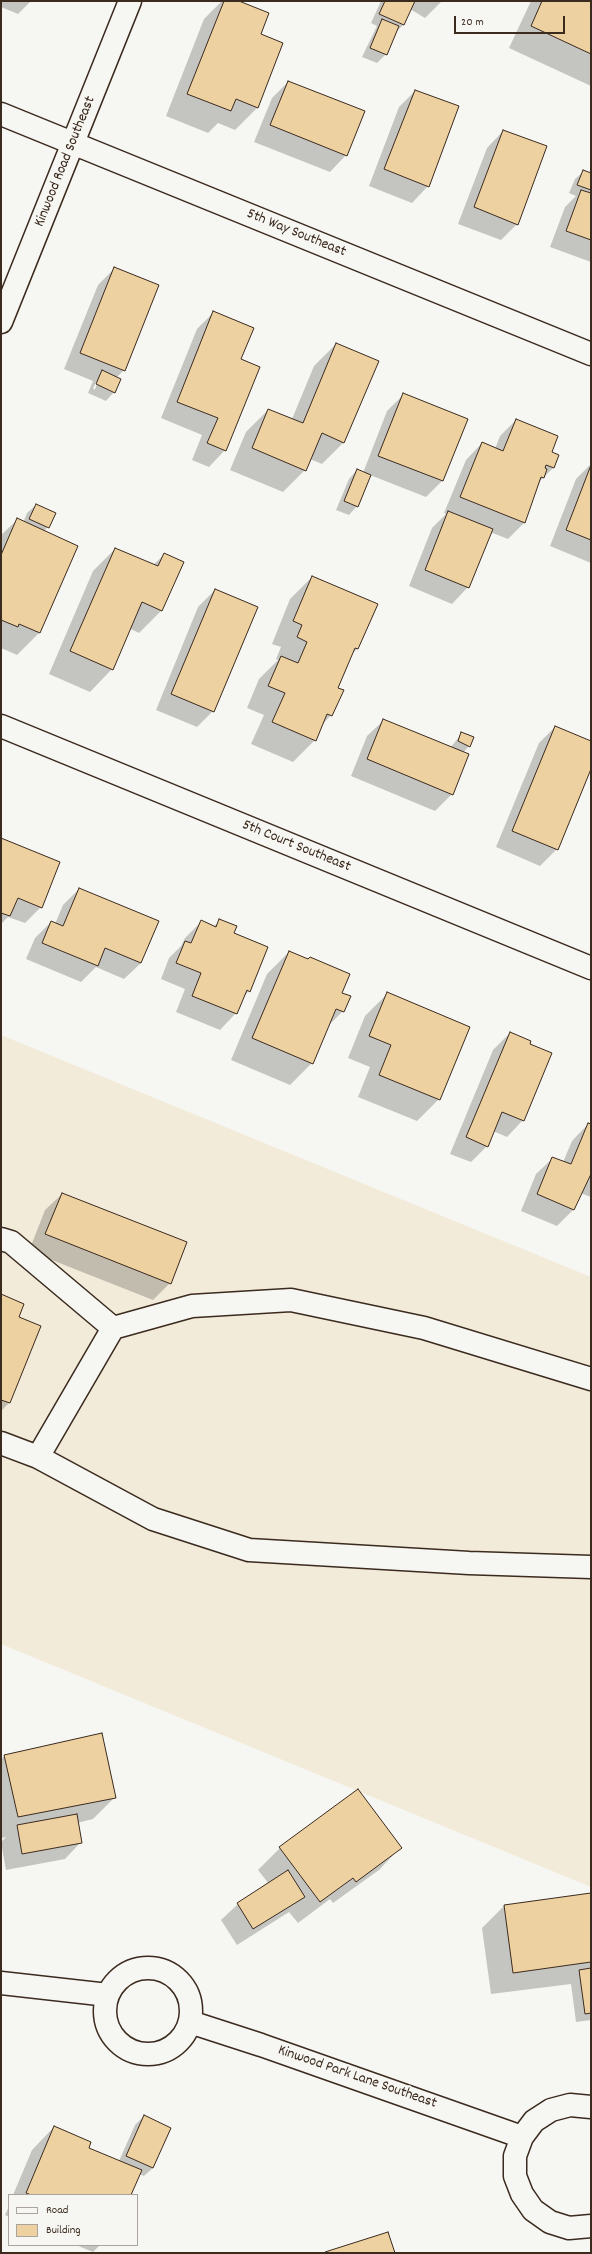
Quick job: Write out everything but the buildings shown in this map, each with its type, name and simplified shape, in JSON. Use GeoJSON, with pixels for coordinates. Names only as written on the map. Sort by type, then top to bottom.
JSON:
{"type":"FeatureCollection","features":[{"type":"Feature","properties":{"kind":"street","name":"Kinwood Road Southeast"},"geometry":{"type":"LineString","coordinates":[[1,322],[130,1]]}},
{"type":"Feature","properties":{"kind":"street","name":"5th Way Southeast"},"geometry":{"type":"LineString","coordinates":[[1,114],[591,354]]}},
{"type":"Feature","properties":{"kind":"street","name":"5th Court Southeast"},"geometry":{"type":"LineString","coordinates":[[1,726],[591,968]]}},
{"type":"Feature","properties":{"kind":"street"},"geometry":{"type":"LineString","coordinates":[[1,1239],[11,1242],[113,1328]]}},
{"type":"Feature","properties":{"kind":"street"},"geometry":{"type":"LineString","coordinates":[[38,1457],[113,1328],[192,1306],[291,1300],[424,1328],[591,1379]]}},
{"type":"Feature","properties":{"kind":"street"},"geometry":{"type":"LineString","coordinates":[[1,1443],[38,1457],[153,1519],[249,1550],[469,1563],[591,1567]]}},
{"type":"Feature","properties":{"kind":"street"},"geometry":{"type":"LineString","coordinates":[[153,1968],[167,1972],[179,1981],[188,1993],[191,2007],[190,2022],[185,2035],[175,2046],[162,2052],[147,2054],[134,2052],[122,2045],[109,2029],[105,2009],[108,1995],[115,1984],[126,1974],[139,1969],[153,1968]]}},
{"type":"Feature","properties":{"kind":"street"},"geometry":{"type":"LineString","coordinates":[[1,1983],[108,1995]]}},
{"type":"Feature","properties":{"kind":"street","name":"Kinwood Park Lane Southeast"},"geometry":{"type":"LineString","coordinates":[[190,2022],[262,2045],[522,2136]]}},
{"type":"Feature","properties":{"kind":"street"},"geometry":{"type":"LineString","coordinates":[[591,2107],[570,2105],[551,2110],[534,2121],[522,2136],[515,2156],[515,2176],[522,2194],[533,2210],[550,2222],[569,2228],[591,2226]]}},
{"type":"Feature","properties":{"kind":"shaded area"},"geometry":{"type":"Polygon","coordinates":[[[1,1035],[591,1277],[591,1887],[1,1644],[1,1035]]]}}]}
